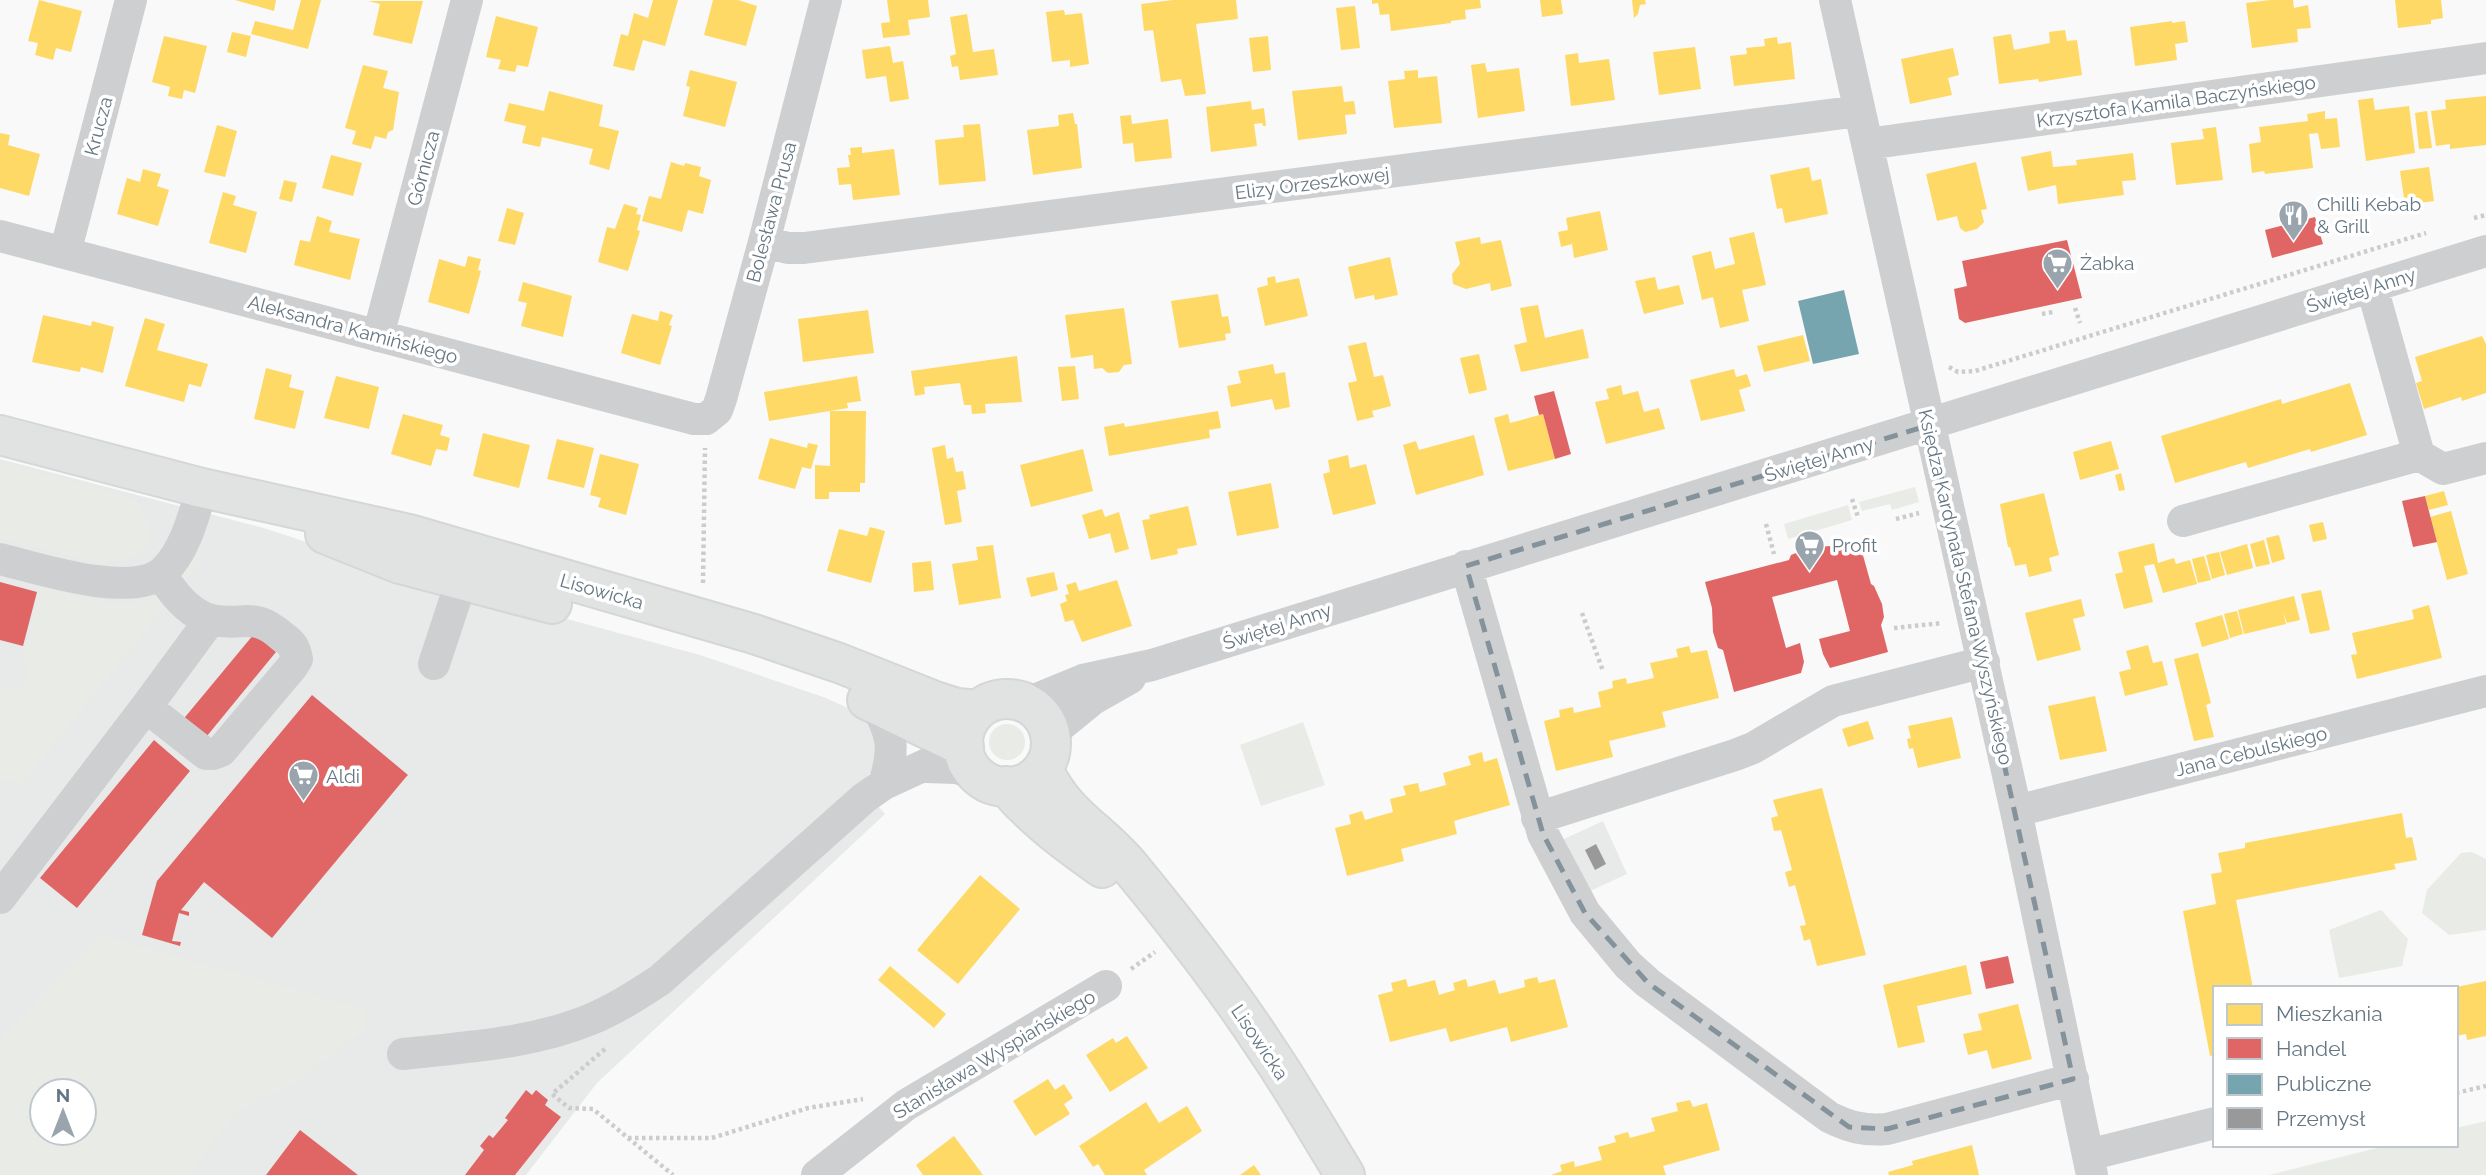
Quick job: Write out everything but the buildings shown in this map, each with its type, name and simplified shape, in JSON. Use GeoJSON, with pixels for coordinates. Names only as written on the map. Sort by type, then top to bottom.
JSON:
{"type":"FeatureCollection","features":[{"type":"Feature","properties":{"kind":"main road","name":"Lisowicka"},"geometry":{"type":"LineString","coordinates":[[0,435],[211,490],[409,534],[754,634],[839,663],[935,701],[957,708],[978,710]]}},
{"type":"Feature","properties":{"kind":"main road","name":"Lisowicka"},"geometry":{"type":"LineString","coordinates":[[211,490],[400,564],[744,655],[804,674],[875,703],[981,769],[1047,829],[1166,914]]}},
{"type":"Feature","properties":{"kind":"main road"},"geometry":{"type":"LineString","coordinates":[[1002,699],[1014,699],[1027,704],[1038,711],[1046,721],[1046,752],[1026,782],[981,769],[966,727],[978,710],[1002,699]]}},
{"type":"Feature","properties":{"kind":"main road","name":"Lisowicka"},"geometry":{"type":"LineString","coordinates":[[1046,752],[1050,785],[1066,807],[1130,866],[1212,971],[1266,1047],[1345,1175]]}},
{"type":"Feature","properties":{"kind":"street","name":"Krucza"},"geometry":{"type":"LineString","coordinates":[[65,253],[131,0]]}},
{"type":"Feature","properties":{"kind":"street","name":"Górnicza"},"geometry":{"type":"LineString","coordinates":[[379,336],[467,0]]}},
{"type":"Feature","properties":{"kind":"street","name":"Bolesława Prusa"},"geometry":{"type":"LineString","coordinates":[[706,419],[717,410],[722,398],[826,0]]}},
{"type":"Feature","properties":{"kind":"street","name":"Księdza Kardynała Stefana Wyszyńskiego"},"geometry":{"type":"LineString","coordinates":[[1835,0],[2016,811],[2090,1165]]}},
{"type":"Feature","properties":{"kind":"street","name":"Krzysztofa Kamila Baczyńskiego"},"geometry":{"type":"LineString","coordinates":[[1867,144],[2486,58]]}},
{"type":"Feature","properties":{"kind":"street","name":"Elizy Orzeszkowej"},"geometry":{"type":"LineString","coordinates":[[764,242],[788,248],[804,248],[1859,111]]}},
{"type":"Feature","properties":{"kind":"street","name":"Aleksandra Kamińskiego"},"geometry":{"type":"LineString","coordinates":[[0,236],[694,419],[706,419]]}},
{"type":"Feature","properties":{"kind":"street","name":"Świętej Anny"},"geometry":{"type":"LineString","coordinates":[[1027,704],[1083,680],[1152,666],[1466,566],[1930,425],[2486,251]]}},
{"type":"Feature","properties":{"kind":"street"},"geometry":{"type":"LineString","coordinates":[[2372,287],[2419,456]]}},
{"type":"Feature","properties":{"kind":"street"},"geometry":{"type":"LineString","coordinates":[[2183,522],[2419,456],[2443,469],[2486,458]]}},
{"type":"Feature","properties":{"kind":"street"},"geometry":{"type":"LineString","coordinates":[[0,559],[88,581],[134,582],[161,574],[170,564],[211,490]]}},
{"type":"Feature","properties":{"kind":"street"},"geometry":{"type":"LineString","coordinates":[[436,542],[456,566],[462,579]]}},
{"type":"Feature","properties":{"kind":"street"},"geometry":{"type":"LineString","coordinates":[[434,664],[462,579],[483,565],[511,565]]}},
{"type":"Feature","properties":{"kind":"street"},"geometry":{"type":"LineString","coordinates":[[1466,566],[1543,834],[1585,913],[1628,965],[1648,983],[1829,1117],[1849,1127],[1887,1129],[2073,1079]]}},
{"type":"Feature","properties":{"kind":"street"},"geometry":{"type":"LineString","coordinates":[[146,707],[206,754],[214,754],[221,751],[297,659],[295,649],[289,641],[261,622],[210,620],[182,602],[171,591],[161,574]]}},
{"type":"Feature","properties":{"kind":"street"},"geometry":{"type":"LineString","coordinates":[[0,898],[210,620]]}},
{"type":"Feature","properties":{"kind":"street"},"geometry":{"type":"LineString","coordinates":[[1537,818],[1753,748],[1833,701],[1983,662]]}},
{"type":"Feature","properties":{"kind":"street","name":"Świętej Anny"},"geometry":{"type":"LineString","coordinates":[[1046,752],[1093,699],[1152,666]]}},
{"type":"Feature","properties":{"kind":"street","name":"Jana Cebulskiego"},"geometry":{"type":"LineString","coordinates":[[2016,811],[2486,691]]}},
{"type":"Feature","properties":{"kind":"street"},"geometry":{"type":"LineString","coordinates":[[875,703],[887,724],[892,741],[891,760],[884,784]]}},
{"type":"Feature","properties":{"kind":"street"},"geometry":{"type":"LineString","coordinates":[[403,1054],[533,1038],[591,1020],[660,980],[884,784],[924,767],[981,769]]}},
{"type":"Feature","properties":{"kind":"street","name":"Stanisława Wyspiańskiego"},"geometry":{"type":"LineString","coordinates":[[817,1175],[906,1105],[1106,986]]}},
{"type":"Feature","properties":{"kind":"street"},"geometry":{"type":"LineString","coordinates":[[2090,1165],[2213,1124]]}},
{"type":"Feature","properties":{"kind":"path"},"geometry":{"type":"LineString","coordinates":[[2473,219],[2486,215]]}},
{"type":"Feature","properties":{"kind":"path"},"geometry":{"type":"LineString","coordinates":[[1949,367],[1958,372],[1975,371],[2433,231]]}},
{"type":"Feature","properties":{"kind":"path"},"geometry":{"type":"LineString","coordinates":[[2075,308],[2080,323]]}},
{"type":"Feature","properties":{"kind":"path"},"geometry":{"type":"LineString","coordinates":[[2042,314],[2053,312]]}},
{"type":"Feature","properties":{"kind":"path"},"geometry":{"type":"LineString","coordinates":[[702,594],[706,419]]}},
{"type":"Feature","properties":{"kind":"path"},"geometry":{"type":"LineString","coordinates":[[1852,499],[1858,517]]}},
{"type":"Feature","properties":{"kind":"path"},"geometry":{"type":"LineString","coordinates":[[1896,519],[1924,512]]}},
{"type":"Feature","properties":{"kind":"path"},"geometry":{"type":"LineString","coordinates":[[1766,524],[1774,554]]}},
{"type":"Feature","properties":{"kind":"path"},"geometry":{"type":"LineString","coordinates":[[1582,613],[1603,671]]}},
{"type":"Feature","properties":{"kind":"path"},"geometry":{"type":"LineString","coordinates":[[1894,628],[1952,622]]}},
{"type":"Feature","properties":{"kind":"path"},"geometry":{"type":"LineString","coordinates":[[2458,1093],[2486,1086]]}},
{"type":"Feature","properties":{"kind":"path"},"geometry":{"type":"LineString","coordinates":[[552,1094],[569,1108],[593,1109],[673,1175]]}},
{"type":"Feature","properties":{"kind":"path"},"geometry":{"type":"LineString","coordinates":[[628,1138],[712,1138],[808,1108],[860,1099],[921,1096]]}},
{"type":"Feature","properties":{"kind":"highlighted area"},"geometry":{"type":"Polygon","coordinates":[[[1930,425],[2073,1079],[1887,1129],[1849,1127],[1648,983],[1585,913],[1543,834],[1466,566],[1930,425]]]}},
{"type":"Feature","properties":{"kind":"shaded area"},"geometry":{"type":"Polygon","coordinates":[[[0,459],[267,529],[412,577],[700,655],[826,698],[863,715],[879,727],[880,763],[859,785],[885,814],[597,1083],[526,1175],[184,1175],[268,1073],[0,1039],[0,459]]]}},
{"type":"Feature","properties":{"kind":"shaded area"},"geometry":{"type":"Polygon","coordinates":[[[0,462],[118,493],[133,500],[142,510],[148,525],[149,534],[144,548],[131,558],[109,559],[104,565],[0,538],[0,462]]]}},
{"type":"Feature","properties":{"kind":"shaded area"},"geometry":{"type":"Polygon","coordinates":[[[1915,487],[1919,502],[1892,510],[1890,504],[1862,511],[1859,502],[1915,487]]]}},
{"type":"Feature","properties":{"kind":"shaded area"},"geometry":{"type":"Polygon","coordinates":[[[1848,505],[1852,520],[1788,539],[1784,524],[1848,505]]]}},
{"type":"Feature","properties":{"kind":"shaded area"},"geometry":{"type":"Polygon","coordinates":[[[202,560],[21,785],[0,778],[0,685],[23,690],[29,667],[21,665],[40,586],[95,601],[137,602],[161,591],[191,561],[202,560]]]}},
{"type":"Feature","properties":{"kind":"shaded area"},"geometry":{"type":"Polygon","coordinates":[[[1303,722],[1325,785],[1261,806],[1240,745],[1303,722]]]}},
{"type":"Feature","properties":{"kind":"shaded area"},"geometry":{"type":"Polygon","coordinates":[[[1007,724],[1020,729],[1025,742],[1020,755],[1007,760],[994,755],[989,742],[994,729],[1007,724]]]}},
{"type":"Feature","properties":{"kind":"shaded area"},"geometry":{"type":"Polygon","coordinates":[[[1603,821],[1627,874],[1588,892],[1564,839],[1603,821]]]}},
{"type":"Feature","properties":{"kind":"shaded area"},"geometry":{"type":"Polygon","coordinates":[[[2472,852],[2486,859],[2486,930],[2449,935],[2422,913],[2427,890],[2461,853],[2472,852]]]}},
{"type":"Feature","properties":{"kind":"shaded area"},"geometry":{"type":"Polygon","coordinates":[[[2381,910],[2408,939],[2402,966],[2339,978],[2329,930],[2381,910]]]}},
{"type":"Feature","properties":{"kind":"shaded area"},"geometry":{"type":"Polygon","coordinates":[[[100,935],[365,1009],[366,1029],[292,1085],[258,1098],[230,1119],[189,1175],[0,1175],[0,1039],[100,935]]]}},
{"type":"Feature","properties":{"kind":"shaded area"},"geometry":{"type":"Polygon","coordinates":[[[2486,1121],[2486,1175],[2269,1175],[2381,1147],[2458,1147],[2458,1128],[2486,1121]]]}},
{"type":"Feature","properties":{"kind":"place","name":"Chilli Kebab & Grill"},"geometry":{"type":"Point","coordinates":[2294,242]}},
{"type":"Feature","properties":{"kind":"place","name":"Żabka"},"geometry":{"type":"Point","coordinates":[2057,290]}},
{"type":"Feature","properties":{"kind":"place","name":"Profit"},"geometry":{"type":"Point","coordinates":[1809,572]}},
{"type":"Feature","properties":{"kind":"place","name":"Aldi"},"geometry":{"type":"Point","coordinates":[303,803]}}]}
